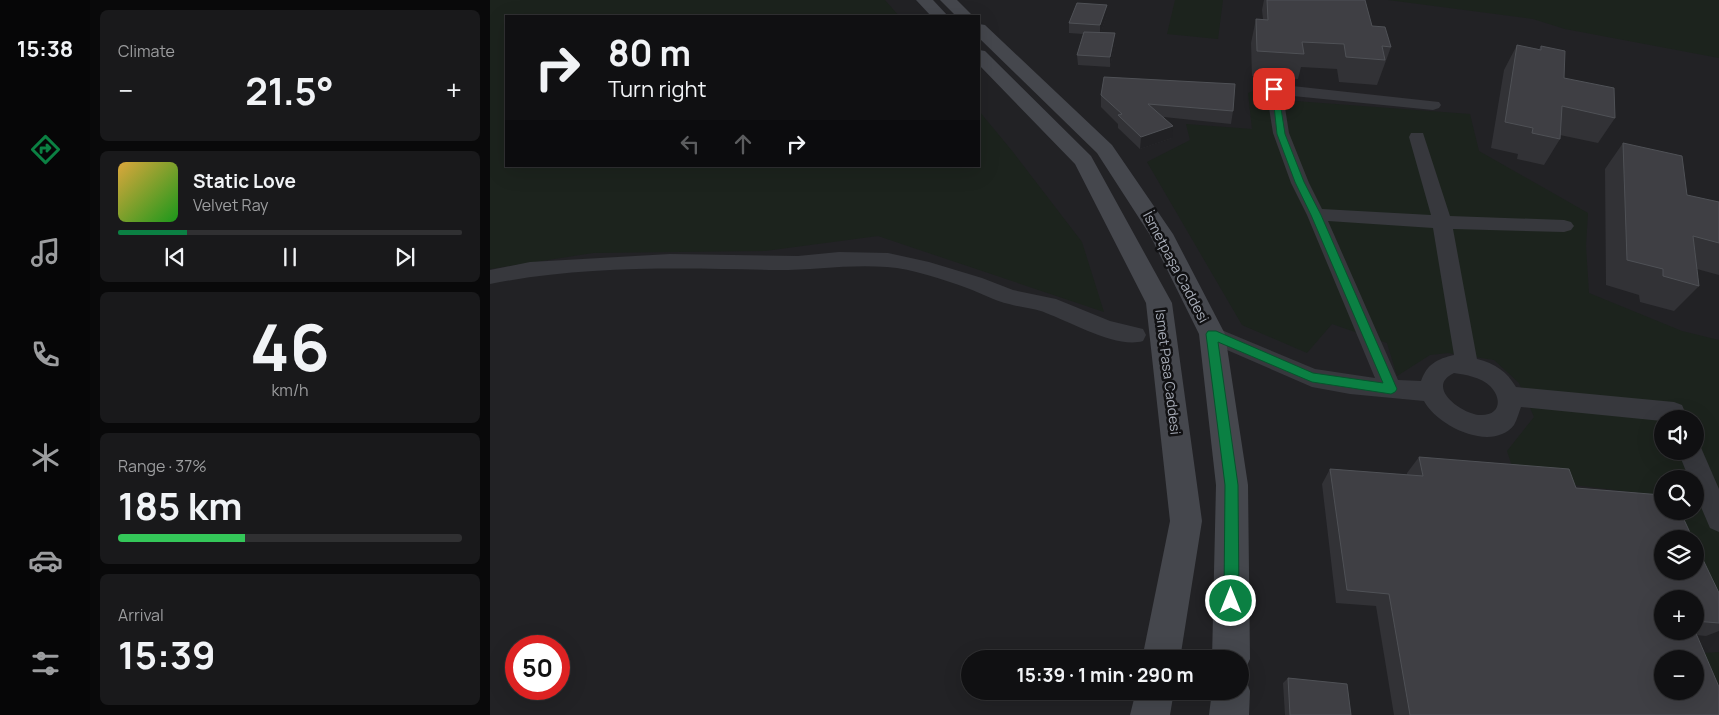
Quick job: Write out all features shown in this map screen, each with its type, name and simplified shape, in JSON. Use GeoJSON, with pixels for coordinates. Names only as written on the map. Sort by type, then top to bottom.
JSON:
{"type":"FeatureCollection","features":[{"type":"Feature","properties":{"kind":"main road"},"geometry":{"type":"LineString","coordinates":[[924,0],[939,15]]}},
{"type":"Feature","properties":{"kind":"main road"},"geometry":{"type":"LineString","coordinates":[[948,0],[964,15]]}},
{"type":"Feature","properties":{"kind":"main road","name":"İsmetpaşa Caddesi"},"geometry":{"type":"LineString","coordinates":[[980,30],[1104,148],[1161,234],[1212,334],[1232,485],[1231,650]]}},
{"type":"Feature","properties":{"kind":"main road","name":"Ismet Pasa Caddesi"},"geometry":{"type":"LineString","coordinates":[[980,56],[1084,161],[1159,303],[1186,521],[1163,650]]}},
{"type":"Feature","properties":{"kind":"main road"},"geometry":{"type":"LineString","coordinates":[[1150,715],[1153,700]]}},
{"type":"Feature","properties":{"kind":"main road"},"geometry":{"type":"LineString","coordinates":[[1229,715],[1230,700]]}},
{"type":"Feature","properties":{"kind":"street"},"geometry":{"type":"LineString","coordinates":[[1391,389],[1300,182],[1281,134],[1274,89],[1433,105]]}},
{"type":"Feature","properties":{"kind":"street"},"geometry":{"type":"LineString","coordinates":[[1417,137],[1442,222],[1467,364]]}},
{"type":"Feature","properties":{"kind":"street"},"geometry":{"type":"LineString","coordinates":[[1316,215],[1564,226]]}},
{"type":"Feature","properties":{"kind":"street"},"geometry":{"type":"LineString","coordinates":[[490,277],[530,269],[660,261],[798,263],[840,259],[888,260],[929,268],[1010,297],[1049,305],[1106,329],[1135,335]]}},
{"type":"Feature","properties":{"kind":"street"},"geometry":{"type":"LineString","coordinates":[[1212,334],[1312,378],[1391,389],[1432,392]]}},
{"type":"Feature","properties":{"kind":"street"},"geometry":{"type":"LineString","coordinates":[[1467,364],[1483,370],[1496,378],[1510,396],[1509,414],[1502,422],[1479,426],[1459,420],[1438,404],[1432,392],[1432,378],[1438,370],[1446,366],[1467,364]]}},
{"type":"Feature","properties":{"kind":"street"},"geometry":{"type":"LineString","coordinates":[[1510,396],[1654,410]]}},
{"type":"Feature","properties":{"kind":"street"},"geometry":{"type":"LineString","coordinates":[[1694,460],[1719,519]]}},
{"type":"Feature","properties":{"kind":"shaded area"},"geometry":{"type":"Polygon","coordinates":[[[490,0],[1719,0],[1719,715],[490,715],[490,0]]]}},
{"type":"Feature","properties":{"kind":"shaded area"},"geometry":{"type":"Polygon","coordinates":[[[490,0],[885,0],[898,15],[505,15],[505,167],[980,167],[980,112],[1082,242],[1104,312],[878,236],[765,251],[593,253],[490,269],[490,0]]]}},
{"type":"Feature","properties":{"kind":"shaded area"},"geometry":{"type":"Polygon","coordinates":[[[1175,0],[1223,0],[1218,39],[1167,34],[1175,0]]]}},
{"type":"Feature","properties":{"kind":"shaded area"},"geometry":{"type":"Polygon","coordinates":[[[1388,0],[1719,0],[1719,58],[1565,29],[1533,19],[1388,0]]]}},
{"type":"Feature","properties":{"kind":"shaded area"},"geometry":{"type":"Polygon","coordinates":[[[1258,89],[1295,101],[1470,114],[1479,151],[1588,213],[1586,246],[1589,293],[1682,331],[1719,340],[1719,627],[1699,580],[1704,580],[1704,530],[1673,530],[1668,520],[1704,520],[1704,470],[1654,470],[1654,495],[1516,478],[1507,451],[1534,417],[1519,383],[1494,360],[1448,353],[1430,355],[1397,376],[1387,343],[1332,324],[1307,353],[1242,325],[1147,162],[1190,140],[1186,124],[1252,129],[1248,93],[1258,89]]]}},
{"type":"Feature","properties":{"kind":"shaded area"},"geometry":{"type":"Polygon","coordinates":[[[1719,652],[1719,685],[1704,653],[1719,652]]]}},
{"type":"Feature","properties":{"kind":"building"},"geometry":{"type":"Polygon","coordinates":[[[1267,0],[1365,0],[1372,26],[1385,27],[1391,47],[1382,46],[1385,60],[1346,57],[1344,44],[1302,42],[1304,54],[1257,51],[1256,19],[1268,20],[1267,0]]]}},
{"type":"Feature","properties":{"kind":"building"},"geometry":{"type":"Polygon","coordinates":[[[1077,3],[1107,5],[1100,25],[1069,23],[1077,3]]]}},
{"type":"Feature","properties":{"kind":"building"},"geometry":{"type":"Polygon","coordinates":[[[1084,32],[1115,33],[1110,57],[1077,55],[1084,32]]]}},
{"type":"Feature","properties":{"kind":"building"},"geometry":{"type":"Polygon","coordinates":[[[1517,45],[1541,50],[1541,46],[1565,51],[1564,78],[1614,88],[1615,118],[1562,106],[1560,139],[1532,133],[1533,128],[1505,122],[1517,45]]]}},
{"type":"Feature","properties":{"kind":"building"},"geometry":{"type":"Polygon","coordinates":[[[1104,77],[1235,84],[1233,111],[1148,104],[1173,126],[1141,137],[1118,115],[1122,114],[1101,95],[1104,77]]]}},
{"type":"Feature","properties":{"kind":"building"},"geometry":{"type":"Polygon","coordinates":[[[1623,143],[1682,156],[1687,195],[1719,202],[1719,243],[1693,236],[1699,286],[1663,276],[1663,269],[1627,260],[1623,143]]]}},
{"type":"Feature","properties":{"kind":"building"},"geometry":{"type":"Polygon","coordinates":[[[1419,457],[1569,469],[1576,488],[1654,494],[1654,520],[1684,520],[1689,530],[1654,530],[1654,580],[1704,580],[1704,562],[1719,593],[1719,623],[1704,622],[1704,590],[1654,590],[1654,640],[1699,640],[1703,650],[1654,650],[1654,700],[1704,700],[1704,652],[1719,687],[1719,715],[1410,715],[1389,594],[1347,590],[1330,469],[1423,476],[1419,457]]]}},
{"type":"Feature","properties":{"kind":"building"},"geometry":{"type":"Polygon","coordinates":[[[1288,678],[1347,684],[1351,715],[1290,715],[1288,678]]]}},
{"type":"Feature","properties":{"kind":"route"},"geometry":{"type":"LineString","coordinates":[[1231,601],[1232,485],[1212,334],[1312,378],[1391,389],[1300,182],[1281,134],[1274,89]]}}]}
